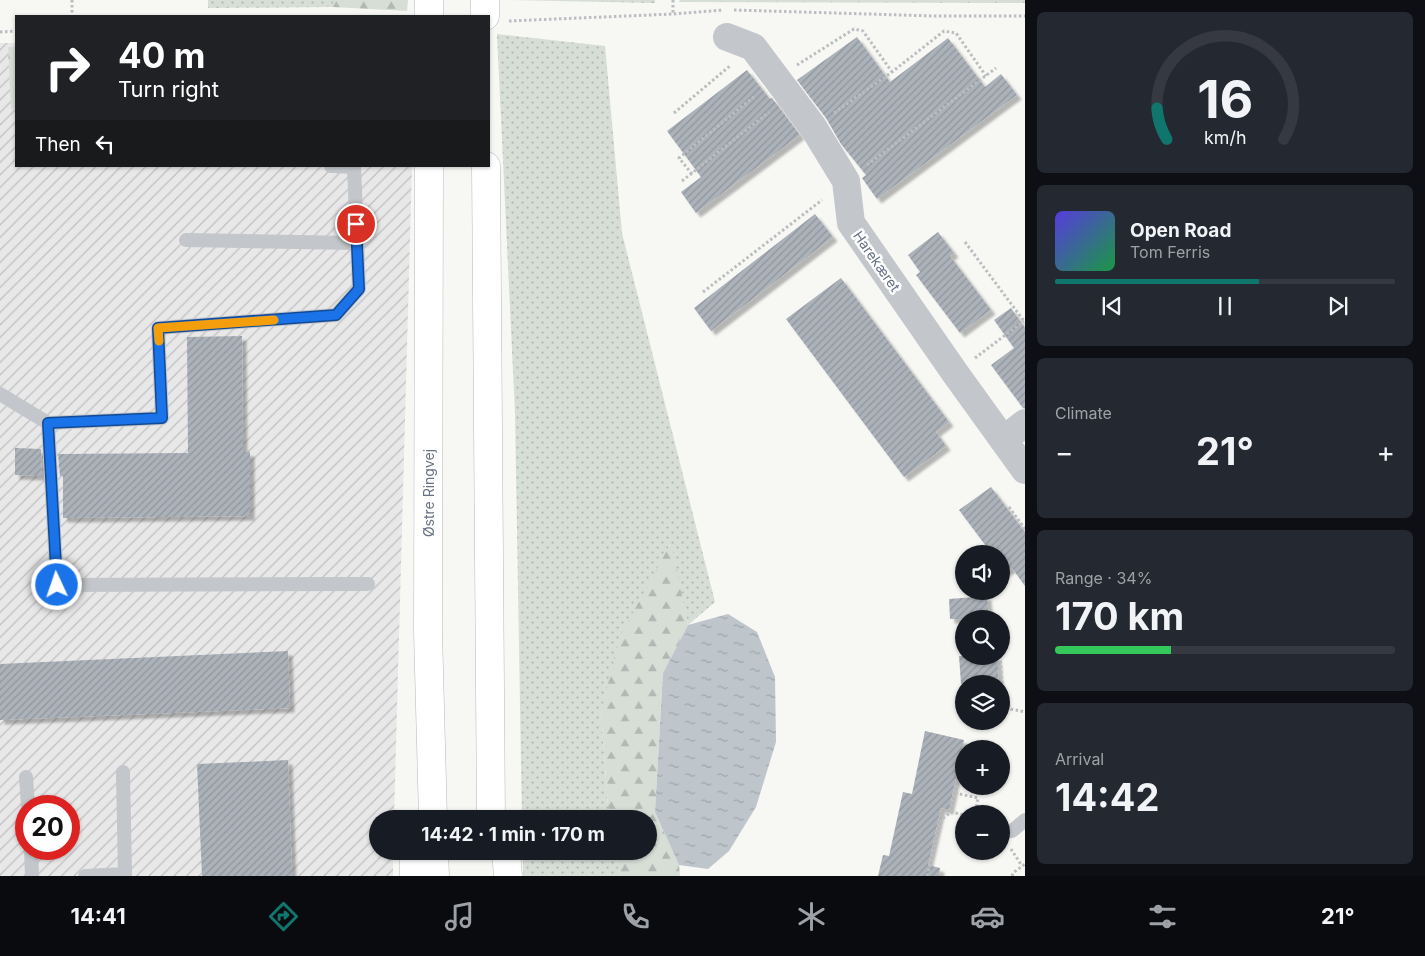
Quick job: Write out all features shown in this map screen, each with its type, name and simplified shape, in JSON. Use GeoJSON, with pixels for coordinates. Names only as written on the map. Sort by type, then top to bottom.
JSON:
{"type":"FeatureCollection","features":[{"type":"Feature","properties":{"kind":"main road"},"geometry":{"type":"LineString","coordinates":[[429,0],[429,15]]}},
{"type":"Feature","properties":{"kind":"main road"},"geometry":{"type":"LineString","coordinates":[[485,0],[496,19]]}},
{"type":"Feature","properties":{"kind":"main road","name":"Østre Ringvej"},"geometry":{"type":"LineString","coordinates":[[429,167],[428,632],[433,810]]}},
{"type":"Feature","properties":{"kind":"main road"},"geometry":{"type":"LineString","coordinates":[[486,167],[491,810]]}},
{"type":"Feature","properties":{"kind":"main road"},"geometry":{"type":"LineString","coordinates":[[416,810],[418,745],[428,632]]}},
{"type":"Feature","properties":{"kind":"main road"},"geometry":{"type":"LineString","coordinates":[[489,747],[499,810]]}},
{"type":"Feature","properties":{"kind":"main road"},"geometry":{"type":"LineString","coordinates":[[414,860],[414,876]]}},
{"type":"Feature","properties":{"kind":"main road"},"geometry":{"type":"LineString","coordinates":[[434,860],[435,876]]}},
{"type":"Feature","properties":{"kind":"main road"},"geometry":{"type":"LineString","coordinates":[[492,860],[492,876]]}},
{"type":"Feature","properties":{"kind":"main road"},"geometry":{"type":"LineString","coordinates":[[507,860],[508,876]]}},
{"type":"Feature","properties":{"kind":"street"},"geometry":{"type":"LineString","coordinates":[[727,37],[754,47]]}},
{"type":"Feature","properties":{"kind":"street","name":"Harekæret"},"geometry":{"type":"LineString","coordinates":[[754,47],[813,127],[846,181],[851,223],[1025,470]]}},
{"type":"Feature","properties":{"kind":"street"},"geometry":{"type":"LineString","coordinates":[[1003,440],[1025,423]]}},
{"type":"Feature","properties":{"kind":"lane"},"geometry":{"type":"LineString","coordinates":[[0,394],[48,423],[162,418],[158,328],[336,315],[359,289],[354,167]]}},
{"type":"Feature","properties":{"kind":"lane"},"geometry":{"type":"LineString","coordinates":[[186,240],[356,243]]}},
{"type":"Feature","properties":{"kind":"lane"},"geometry":{"type":"LineString","coordinates":[[48,423],[57,585],[368,584]]}},
{"type":"Feature","properties":{"kind":"lane"},"geometry":{"type":"LineString","coordinates":[[85,876],[125,874],[123,772]]}},
{"type":"Feature","properties":{"kind":"lane"},"geometry":{"type":"LineString","coordinates":[[26,777],[27,795]]}},
{"type":"Feature","properties":{"kind":"lane"},"geometry":{"type":"LineString","coordinates":[[1012,830],[1025,820]]}},
{"type":"Feature","properties":{"kind":"lane"},"geometry":{"type":"LineString","coordinates":[[31,860],[32,876]]}},
{"type":"Feature","properties":{"kind":"path"},"geometry":{"type":"LineString","coordinates":[[72,0],[72,15]]}},
{"type":"Feature","properties":{"kind":"path"},"geometry":{"type":"LineString","coordinates":[[673,0],[673,14]]}},
{"type":"Feature","properties":{"kind":"path"},"geometry":{"type":"LineString","coordinates":[[496,19],[553,20],[723,10],[934,16],[1025,16]]}},
{"type":"Feature","properties":{"kind":"path"},"geometry":{"type":"LineString","coordinates":[[692,174],[679,158],[783,86],[854,29],[863,31],[892,72]]}},
{"type":"Feature","properties":{"kind":"path"},"geometry":{"type":"LineString","coordinates":[[0,32],[15,31]]}},
{"type":"Feature","properties":{"kind":"path"},"geometry":{"type":"LineString","coordinates":[[813,127],[892,72],[944,31],[956,33],[986,76]]}},
{"type":"Feature","properties":{"kind":"path"},"geometry":{"type":"LineString","coordinates":[[674,113],[754,47]]}},
{"type":"Feature","properties":{"kind":"path"},"geometry":{"type":"LineString","coordinates":[[703,292],[996,68]]}},
{"type":"Feature","properties":{"kind":"path"},"geometry":{"type":"LineString","coordinates":[[682,181],[692,174],[783,86]]}},
{"type":"Feature","properties":{"kind":"path"},"geometry":{"type":"LineString","coordinates":[[955,373],[1025,321],[965,242]]}},
{"type":"Feature","properties":{"kind":"path"},"geometry":{"type":"LineString","coordinates":[[1009,507],[1025,529]]}},
{"type":"Feature","properties":{"kind":"path"},"geometry":{"type":"LineString","coordinates":[[1001,665],[1003,695],[1011,709],[1025,712]]}},
{"type":"Feature","properties":{"kind":"path"},"geometry":{"type":"LineString","coordinates":[[927,876],[942,819],[950,812],[955,793]]}},
{"type":"Feature","properties":{"kind":"path"},"geometry":{"type":"LineString","coordinates":[[964,795],[978,798],[977,805]]}},
{"type":"Feature","properties":{"kind":"path"},"geometry":{"type":"LineString","coordinates":[[950,812],[955,813]]}},
{"type":"Feature","properties":{"kind":"path"},"geometry":{"type":"LineString","coordinates":[[1012,876],[1013,873],[1025,864]]}},
{"type":"Feature","properties":{"kind":"shaded area"},"geometry":{"type":"Polygon","coordinates":[[[0,43],[15,43],[15,167],[412,167],[394,810],[369,810],[369,860],[393,860],[393,876],[0,876],[0,43]]]}},
{"type":"Feature","properties":{"kind":"green space"},"geometry":{"type":"Polygon","coordinates":[[[208,0],[333,0],[333,7],[208,8],[208,0]]]}},
{"type":"Feature","properties":{"kind":"green space"},"geometry":{"type":"Polygon","coordinates":[[[333,0],[408,0],[407,11],[333,7],[333,0]]]}},
{"type":"Feature","properties":{"kind":"green space"},"geometry":{"type":"Polygon","coordinates":[[[511,0],[655,0],[655,3],[511,0]]]}},
{"type":"Feature","properties":{"kind":"green space"},"geometry":{"type":"Polygon","coordinates":[[[680,0],[1025,0],[1025,3],[679,2],[680,0]]]}},
{"type":"Feature","properties":{"kind":"green space"},"geometry":{"type":"Polygon","coordinates":[[[497,34],[605,46],[622,233],[715,602],[688,625],[670,544],[601,712],[608,810],[522,810],[515,413],[497,34]]]}},
{"type":"Feature","properties":{"kind":"green space"},"geometry":{"type":"Polygon","coordinates":[[[8,47],[15,47],[15,108],[11,109],[8,47]]]}},
{"type":"Feature","properties":{"kind":"green space"},"geometry":{"type":"Polygon","coordinates":[[[671,543],[688,625],[663,673],[655,810],[608,810],[601,712],[620,636],[671,543]]]}},
{"type":"Feature","properties":{"kind":"green space"},"geometry":{"type":"Polygon","coordinates":[[[657,816],[679,865],[680,876],[621,876],[617,860],[657,860],[657,816]]]}},
{"type":"Feature","properties":{"kind":"green space"},"geometry":{"type":"Polygon","coordinates":[[[523,860],[617,860],[621,876],[523,876],[523,860]]]}},
{"type":"Feature","properties":{"kind":"water"},"geometry":{"type":"Polygon","coordinates":[[[728,614],[757,632],[775,677],[776,742],[756,807],[729,851],[708,869],[679,865],[657,816],[657,810],[655,810],[663,673],[688,625],[728,614]]]}},
{"type":"Feature","properties":{"kind":"building"},"geometry":{"type":"Polygon","coordinates":[[[857,37],[890,82],[948,38],[985,87],[1001,74],[1017,95],[877,199],[862,178],[866,175],[841,144],[826,118],[797,80],[857,37]]]}},
{"type":"Feature","properties":{"kind":"building"},"geometry":{"type":"Polygon","coordinates":[[[747,70],[770,99],[772,98],[800,135],[696,213],[681,192],[701,177],[667,131],[747,70]]]}},
{"type":"Feature","properties":{"kind":"building"},"geometry":{"type":"Polygon","coordinates":[[[815,214],[833,237],[711,331],[694,308],[815,214]]]}},
{"type":"Feature","properties":{"kind":"building"},"geometry":{"type":"Polygon","coordinates":[[[938,232],[954,253],[950,256],[991,310],[960,333],[916,275],[920,272],[908,255],[938,232]]]}},
{"type":"Feature","properties":{"kind":"building"},"geometry":{"type":"Polygon","coordinates":[[[841,278],[949,422],[936,432],[946,446],[904,477],[786,319],[841,278]]]}},
{"type":"Feature","properties":{"kind":"building"},"geometry":{"type":"Polygon","coordinates":[[[1011,308],[1025,328],[1025,408],[1023,408],[991,365],[1014,348],[994,320],[1011,308]]]}},
{"type":"Feature","properties":{"kind":"building"},"geometry":{"type":"Polygon","coordinates":[[[242,336],[243,452],[250,452],[250,516],[63,518],[63,476],[60,476],[58,454],[188,453],[187,337],[242,336]]]}},
{"type":"Feature","properties":{"kind":"building"},"geometry":{"type":"Polygon","coordinates":[[[15,448],[41,449],[42,476],[15,475],[15,448]]]}},
{"type":"Feature","properties":{"kind":"building"},"geometry":{"type":"Polygon","coordinates":[[[991,487],[1025,532],[1025,586],[1012,568],[1010,569],[1010,545],[985,545],[959,510],[991,487]]]}},
{"type":"Feature","properties":{"kind":"building"},"geometry":{"type":"Polygon","coordinates":[[[949,599],[987,600],[988,610],[955,610],[955,619],[950,619],[949,599]]]}},
{"type":"Feature","properties":{"kind":"building"},"geometry":{"type":"Polygon","coordinates":[[[288,651],[290,708],[0,720],[0,664],[288,651]]]}},
{"type":"Feature","properties":{"kind":"building"},"geometry":{"type":"Polygon","coordinates":[[[960,665],[998,665],[998,675],[960,675],[960,665]]]}},
{"type":"Feature","properties":{"kind":"building"},"geometry":{"type":"Polygon","coordinates":[[[925,731],[964,740],[955,740],[955,782],[949,810],[941,808],[928,865],[940,868],[939,876],[878,876],[883,855],[889,856],[903,792],[912,794],[925,731]]]}},
{"type":"Feature","properties":{"kind":"building"},"geometry":{"type":"Polygon","coordinates":[[[288,760],[292,876],[202,876],[197,764],[288,760]]]}},
{"type":"Feature","properties":{"kind":"slow traffic"},"geometry":{"type":"LineString","coordinates":[[159,341],[158,328],[274,320]]}},
{"type":"Feature","properties":{"kind":"route"},"geometry":{"type":"LineString","coordinates":[[57,585],[48,423],[162,418],[158,328],[336,315],[359,289],[356,224]]}}]}
